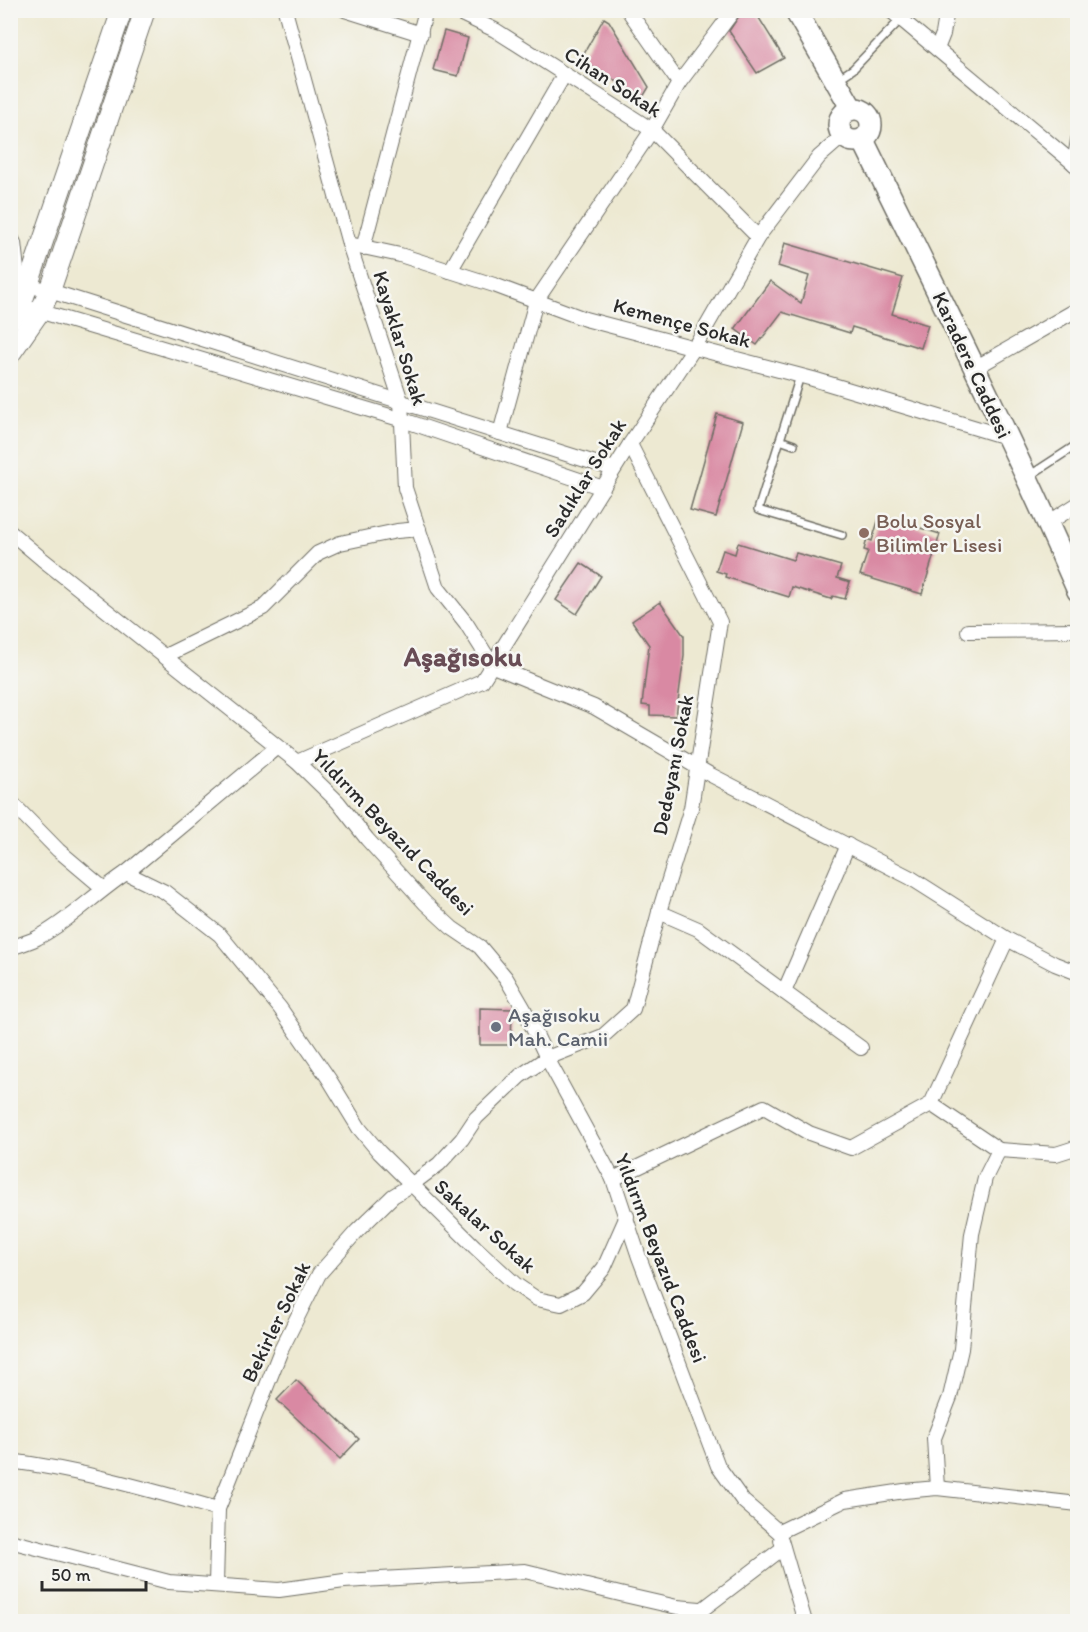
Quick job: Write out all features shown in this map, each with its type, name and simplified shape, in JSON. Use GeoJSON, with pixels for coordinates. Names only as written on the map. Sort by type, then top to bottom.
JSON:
{"type":"FeatureCollection","features":[{"type":"Feature","properties":{"kind":"main road"},"geometry":{"type":"LineString","coordinates":[[18,297],[122,10]]}},
{"type":"Feature","properties":{"kind":"main road"},"geometry":{"type":"LineString","coordinates":[[10,354],[40,311],[50,291],[145,10]]}},
{"type":"Feature","properties":{"kind":"main road"},"geometry":{"type":"LineString","coordinates":[[795,10],[852,110],[863,111],[870,120],[870,131],[853,138]]}},
{"type":"Feature","properties":{"kind":"main road","name":"Karadere Caddesi"},"geometry":{"type":"LineString","coordinates":[[853,138],[975,368],[1048,523],[1077,591]]}},
{"type":"Feature","properties":{"kind":"street","name":"Kayaklar Sokak"},"geometry":{"type":"LineString","coordinates":[[285,10],[400,400],[403,420],[405,488],[438,588],[466,623],[493,666]]}},
{"type":"Feature","properties":{"kind":"street"},"geometry":{"type":"LineString","coordinates":[[345,10],[420,34]]}},
{"type":"Feature","properties":{"kind":"street"},"geometry":{"type":"LineString","coordinates":[[356,246],[426,10]]}},
{"type":"Feature","properties":{"kind":"street","name":"Cihan Sokak"},"geometry":{"type":"LineString","coordinates":[[453,10],[495,30],[652,130],[758,237]]}},
{"type":"Feature","properties":{"kind":"street"},"geometry":{"type":"LineString","coordinates":[[628,10],[679,83]]}},
{"type":"Feature","properties":{"kind":"street"},"geometry":{"type":"LineString","coordinates":[[500,433],[536,301],[652,130],[679,83],[734,10]]}},
{"type":"Feature","properties":{"kind":"street"},"geometry":{"type":"LineString","coordinates":[[937,49],[943,34],[947,10]]}},
{"type":"Feature","properties":{"kind":"street"},"geometry":{"type":"LineString","coordinates":[[896,15],[1076,165]]}},
{"type":"Feature","properties":{"kind":"street"},"geometry":{"type":"LineString","coordinates":[[450,271],[564,75]]}},
{"type":"Feature","properties":{"kind":"street","name":"Sadıklar Sokak"},"geometry":{"type":"LineString","coordinates":[[297,762],[482,681],[614,469],[694,348],[758,237],[819,157],[853,138]]}},
{"type":"Feature","properties":{"kind":"street"},"geometry":{"type":"LineString","coordinates":[[1076,165],[1077,140]]}},
{"type":"Feature","properties":{"kind":"street"},"geometry":{"type":"LineString","coordinates":[[10,236],[14,243],[18,297]]}},
{"type":"Feature","properties":{"kind":"street","name":"Kemençe Sokak"},"geometry":{"type":"LineString","coordinates":[[356,246],[400,255],[585,319],[800,376],[1006,437]]}},
{"type":"Feature","properties":{"kind":"street"},"geometry":{"type":"LineString","coordinates":[[18,297],[50,291],[614,469]]}},
{"type":"Feature","properties":{"kind":"street"},"geometry":{"type":"LineString","coordinates":[[18,297],[40,311],[403,420],[603,488]]}},
{"type":"Feature","properties":{"kind":"street"},"geometry":{"type":"LineString","coordinates":[[975,368],[1077,309]]}},
{"type":"Feature","properties":{"kind":"street","name":"Dedeyanı Sokak"},"geometry":{"type":"LineString","coordinates":[[547,1058],[603,1036],[633,1009],[659,912],[691,808],[720,622],[630,444]]}},
{"type":"Feature","properties":{"kind":"street"},"geometry":{"type":"LineString","coordinates":[[1048,523],[1077,504]]}},
{"type":"Feature","properties":{"kind":"street"},"geometry":{"type":"LineString","coordinates":[[165,656],[263,608],[318,553],[348,541],[419,529]]}},
{"type":"Feature","properties":{"kind":"street","name":"Yıldırım Beyazıd Caddesi"},"geometry":{"type":"LineString","coordinates":[[10,532],[297,762],[338,802],[367,839],[426,903],[452,928],[480,947],[506,978],[613,1179],[639,1257],[718,1466],[743,1501],[779,1532]]}},
{"type":"Feature","properties":{"kind":"street"},"geometry":{"type":"LineString","coordinates":[[969,631],[1077,630]]}},
{"type":"Feature","properties":{"kind":"street"},"geometry":{"type":"LineString","coordinates":[[493,666],[594,707],[697,767],[911,878],[1008,939],[1055,964],[1077,972]]}},
{"type":"Feature","properties":{"kind":"street"},"geometry":{"type":"LineString","coordinates":[[10,948],[37,938],[72,915],[277,747]]}},
{"type":"Feature","properties":{"kind":"street"},"geometry":{"type":"LineString","coordinates":[[10,801],[58,850],[103,888]]}},
{"type":"Feature","properties":{"kind":"street"},"geometry":{"type":"LineString","coordinates":[[784,992],[848,845]]}},
{"type":"Feature","properties":{"kind":"street","name":"Sakalar Sokak"},"geometry":{"type":"LineString","coordinates":[[126,873],[165,892],[220,935],[280,1008],[360,1128],[411,1185],[515,1284],[537,1299],[561,1304],[583,1293],[604,1268],[627,1216]]}},
{"type":"Feature","properties":{"kind":"street"},"geometry":{"type":"LineString","coordinates":[[659,912],[698,928],[861,1048]]}},
{"type":"Feature","properties":{"kind":"street"},"geometry":{"type":"LineString","coordinates":[[613,1179],[764,1107],[809,1132],[851,1148],[931,1104],[1008,939]]}},
{"type":"Feature","properties":{"kind":"street","name":"Bekirler Sokak"},"geometry":{"type":"LineString","coordinates":[[216,1584],[218,1509],[281,1350],[319,1274],[378,1210],[393,1196],[439,1164],[462,1139],[476,1118],[520,1076],[547,1058]]}},
{"type":"Feature","properties":{"kind":"street"},"geometry":{"type":"LineString","coordinates":[[931,1104],[999,1150],[1056,1154],[1077,1147]]}},
{"type":"Feature","properties":{"kind":"street"},"geometry":{"type":"LineString","coordinates":[[937,1488],[934,1438],[950,1397],[961,1349],[972,1234],[985,1178],[999,1150]]}},
{"type":"Feature","properties":{"kind":"street"},"geometry":{"type":"LineString","coordinates":[[10,1461],[63,1469],[218,1509]]}},
{"type":"Feature","properties":{"kind":"street"},"geometry":{"type":"LineString","coordinates":[[805,1622],[779,1532],[845,1500],[937,1488],[1077,1504]]}},
{"type":"Feature","properties":{"kind":"street"},"geometry":{"type":"LineString","coordinates":[[10,1541],[169,1582],[279,1590],[344,1581],[525,1571],[620,1594],[700,1609]]}},
{"type":"Feature","properties":{"kind":"street"},"geometry":{"type":"LineString","coordinates":[[686,1622],[700,1609],[783,1548]]}},
{"type":"Feature","properties":{"kind":"lane"},"geometry":{"type":"LineString","coordinates":[[835,80],[853,69],[896,15]]}},
{"type":"Feature","properties":{"kind":"lane"},"geometry":{"type":"LineString","coordinates":[[800,376],[758,510],[842,534]]}},
{"type":"Feature","properties":{"kind":"lane"},"geometry":{"type":"LineString","coordinates":[[780,440],[794,445]]}},
{"type":"Feature","properties":{"kind":"lane"},"geometry":{"type":"LineString","coordinates":[[1026,478],[1077,444]]}},
{"type":"Feature","properties":{"kind":"building"},"geometry":{"type":"Polygon","coordinates":[[[743,10],[754,10],[784,58],[757,73],[729,31],[743,10]]]}},
{"type":"Feature","properties":{"kind":"building"},"geometry":{"type":"Polygon","coordinates":[[[604,18],[609,21],[649,87],[643,97],[580,60],[604,18]]]}},
{"type":"Feature","properties":{"kind":"building"},"geometry":{"type":"Polygon","coordinates":[[[444,31],[468,38],[458,76],[433,70],[444,31]]]}},
{"type":"Feature","properties":{"kind":"building"},"geometry":{"type":"Polygon","coordinates":[[[785,243],[903,278],[892,314],[928,325],[921,348],[852,327],[850,333],[782,312],[757,345],[735,329],[770,281],[801,303],[809,276],[778,266],[785,243]]]}},
{"type":"Feature","properties":{"kind":"building"},"geometry":{"type":"Polygon","coordinates":[[[717,414],[743,422],[716,517],[690,510],[717,414]]]}},
{"type":"Feature","properties":{"kind":"building"},"geometry":{"type":"Polygon","coordinates":[[[879,518],[886,520],[887,518],[940,534],[922,594],[860,575],[868,551],[864,550],[867,539],[872,541],[879,518]]]}},
{"type":"Feature","properties":{"kind":"building"},"geometry":{"type":"Polygon","coordinates":[[[738,543],[793,560],[796,553],[841,566],[837,578],[850,582],[845,599],[833,596],[831,599],[792,587],[789,597],[725,577],[726,574],[716,571],[723,550],[735,554],[738,543]]]}},
{"type":"Feature","properties":{"kind":"building"},"geometry":{"type":"Polygon","coordinates":[[[581,563],[601,576],[577,614],[556,600],[581,563]]]}},
{"type":"Feature","properties":{"kind":"building"},"geometry":{"type":"Polygon","coordinates":[[[660,602],[684,636],[684,656],[676,716],[650,715],[650,706],[642,705],[649,645],[632,621],[660,602]]]}},
{"type":"Feature","properties":{"kind":"building","name":"Aşağısoku Mah. Camii"},"geometry":{"type":"Polygon","coordinates":[[[480,1008],[512,1009],[511,1045],[480,1045],[480,1008]]]}},
{"type":"Feature","properties":{"kind":"building"},"geometry":{"type":"Polygon","coordinates":[[[296,1380],[359,1439],[340,1459],[277,1400],[296,1380]]]}},
{"type":"Feature","properties":{"kind":"place","name":"Bolu Sosyal Bilimler Lisesi"},"geometry":{"type":"Point","coordinates":[864,533]}},
{"type":"Feature","properties":{"kind":"place","name":"Aşağısoku Mah. Camii"},"geometry":{"type":"Point","coordinates":[496,1027]}},
{"type":"Feature","properties":{"kind":"district","name":"Aşağısoku"},"geometry":{"type":"Point","coordinates":[463,657]}}]}
